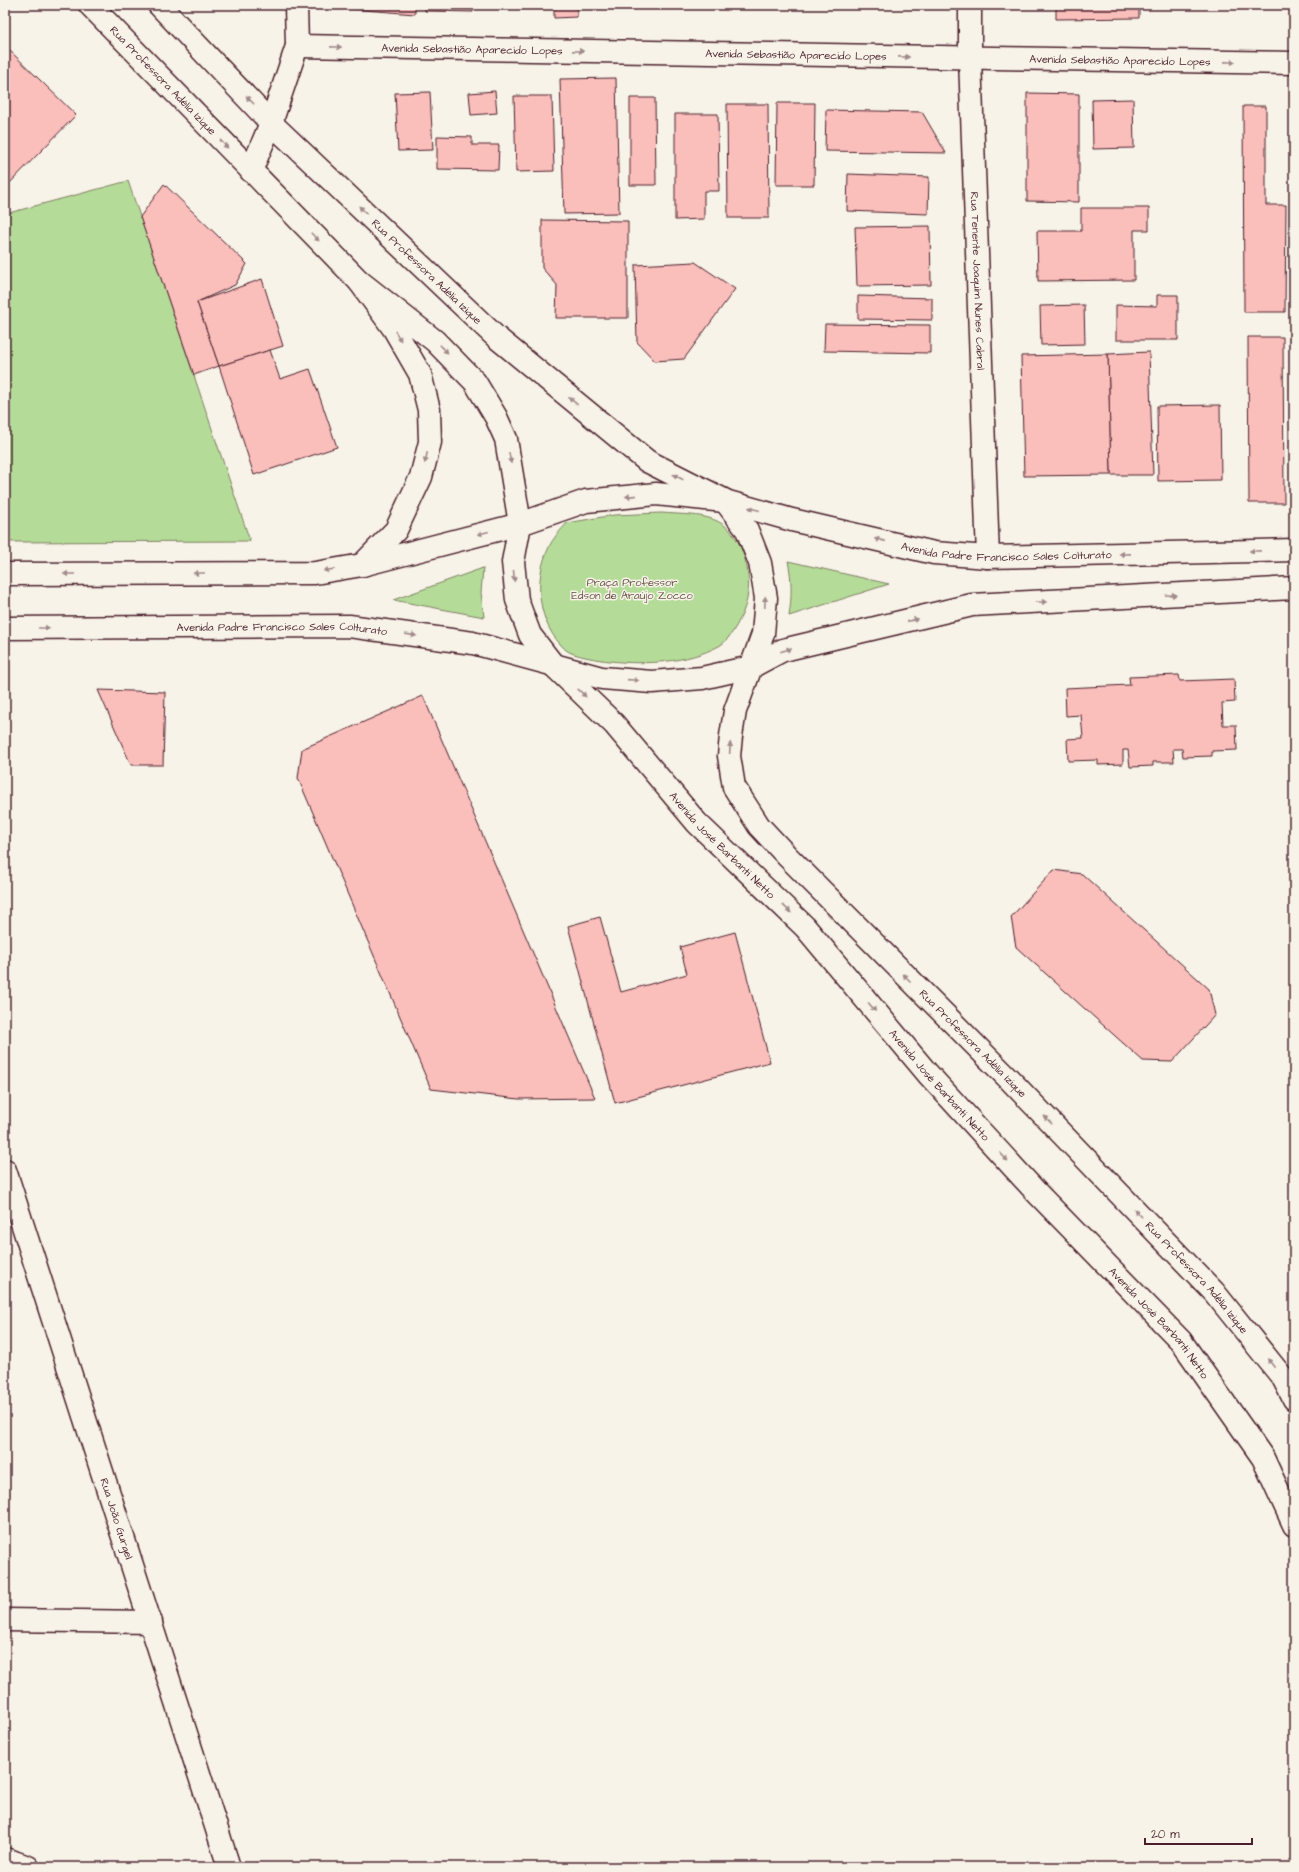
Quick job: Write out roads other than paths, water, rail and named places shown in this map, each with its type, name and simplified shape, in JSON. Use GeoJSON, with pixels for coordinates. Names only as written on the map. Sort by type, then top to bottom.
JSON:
{"type":"FeatureCollection","features":[{"type":"Feature","properties":{"kind":"street","name":"Rua Professora Adélia Izique"},"geometry":{"type":"LineString","coordinates":[[90,5],[359,281],[435,341],[474,382],[496,417],[506,439],[520,524]]}},
{"type":"Feature","properties":{"kind":"street","name":"Rua Professora Adélia Izique"},"geometry":{"type":"LineString","coordinates":[[159,5],[271,122],[496,337],[647,461],[725,501],[747,530],[760,563],[766,598],[762,634],[735,711],[729,756],[734,787],[759,826],[788,857],[1009,1079],[1214,1292],[1283,1378],[1293,1396]]}},
{"type":"Feature","properties":{"kind":"street"},"geometry":{"type":"LineString","coordinates":[[251,171],[271,122],[297,46],[296,5]]}},
{"type":"Feature","properties":{"kind":"street","name":"Rua Tenente Joaquim Nunes Cabral"},"geometry":{"type":"LineString","coordinates":[[970,5],[970,58],[988,557]]}},
{"type":"Feature","properties":{"kind":"street","name":"Avenida Sebastião Aparecido Lopes"},"geometry":{"type":"LineString","coordinates":[[297,46],[1294,62]]}},
{"type":"Feature","properties":{"kind":"street"},"geometry":{"type":"LineString","coordinates":[[359,281],[394,329],[420,374],[429,410],[430,442],[421,478],[396,530],[362,565]]}},
{"type":"Feature","properties":{"kind":"street"},"geometry":{"type":"LineString","coordinates":[[5,574],[315,573],[362,565],[520,524],[586,501],[656,494],[725,501]]}},
{"type":"Feature","properties":{"kind":"street","name":"Avenida Padre Francisco Sales Colturato"},"geometry":{"type":"LineString","coordinates":[[725,501],[792,520],[934,553],[988,557],[1294,550]]}},
{"type":"Feature","properties":{"kind":"street","name":"Avenida José Barbanti Netto"},"geometry":{"type":"LineString","coordinates":[[520,524],[513,562],[517,600],[530,635],[554,666],[614,724],[697,823],[805,927],[928,1074],[1038,1194],[1181,1341],[1262,1458],[1294,1525]]}},
{"type":"Feature","properties":{"kind":"street"},"geometry":{"type":"LineString","coordinates":[[751,667],[783,650],[972,605],[1294,588]]}},
{"type":"Feature","properties":{"kind":"street","name":"Avenida Padre Francisco Sales Colturato"},"geometry":{"type":"LineString","coordinates":[[5,628],[349,626],[473,644],[602,678],[652,682],[702,678],[751,667]]}},
{"type":"Feature","properties":{"kind":"street","name":"Rua João Gurgel"},"geometry":{"type":"LineString","coordinates":[[5,1170],[229,1867]]}},
{"type":"Feature","properties":{"kind":"street"},"geometry":{"type":"LineString","coordinates":[[5,1620],[151,1622]]}},
{"type":"Feature","properties":{"kind":"street"},"geometry":{"type":"LineString","coordinates":[[5,1859],[28,1867]]}},
{"type":"Feature","properties":{"kind":"park label","name":"Praça Professor Edson de Araújo Zocco"},"geometry":{"type":"Point","coordinates":[632,588]}}]}
